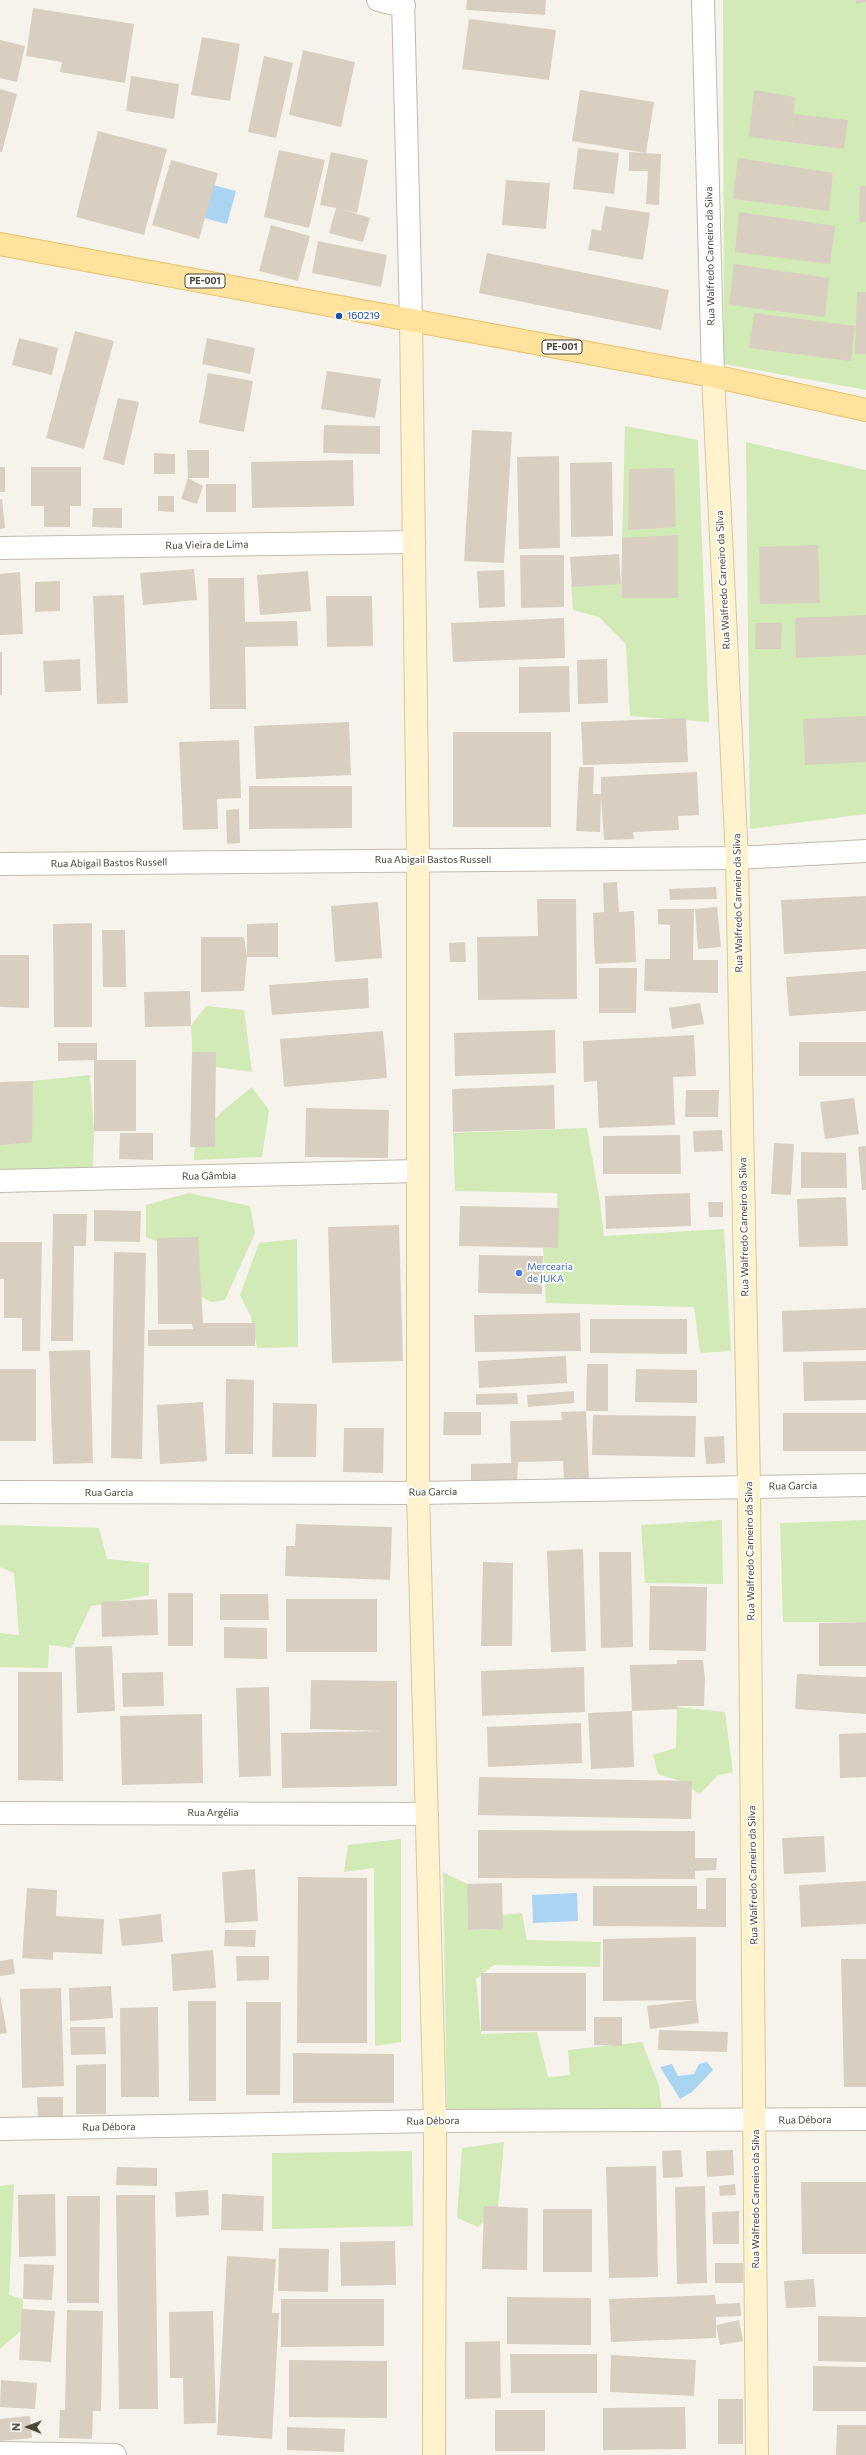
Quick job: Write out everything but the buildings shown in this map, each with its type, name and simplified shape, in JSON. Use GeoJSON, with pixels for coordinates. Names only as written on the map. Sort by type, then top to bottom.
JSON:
{"type":"FeatureCollection","features":[{"type":"Feature","properties":{"kind":"main road","name":"PE-001"},"geometry":{"type":"LineString","coordinates":[[0,244],[713,376],[866,410]]}},
{"type":"Feature","properties":{"kind":"main road"},"geometry":{"type":"LineString","coordinates":[[411,319],[418,860],[418,1493],[435,2121],[434,2455]]}},
{"type":"Feature","properties":{"kind":"main road","name":"Rua Walfredo Carneiro da Silva"},"geometry":{"type":"LineString","coordinates":[[713,376],[737,858],[749,1487],[756,2120],[757,2455]]}},
{"type":"Feature","properties":{"kind":"street"},"geometry":{"type":"LineString","coordinates":[[378,0],[404,3],[411,319]]}},
{"type":"Feature","properties":{"kind":"street","name":"Rua Walfredo Carneiro da Silva"},"geometry":{"type":"LineString","coordinates":[[703,0],[713,376]]}},
{"type":"Feature","properties":{"kind":"street","name":"Rua Vieira de Lima"},"geometry":{"type":"LineString","coordinates":[[0,548],[414,542]]}},
{"type":"Feature","properties":{"kind":"street","name":"Rua Abigail Bastos Russell"},"geometry":{"type":"LineString","coordinates":[[0,864],[737,858],[866,851]]}},
{"type":"Feature","properties":{"kind":"street","name":"Rua Gâmbia"},"geometry":{"type":"LineString","coordinates":[[0,1181],[418,1171]]}},
{"type":"Feature","properties":{"kind":"street","name":"Rua Garcia"},"geometry":{"type":"LineString","coordinates":[[0,1492],[418,1493],[866,1484]]}},
{"type":"Feature","properties":{"kind":"street","name":"Rua Argélia"},"geometry":{"type":"LineString","coordinates":[[0,1813],[427,1814]]}},
{"type":"Feature","properties":{"kind":"street","name":"Rua Débora"},"geometry":{"type":"LineString","coordinates":[[0,2129],[435,2121],[866,2119]]}},
{"type":"Feature","properties":{"kind":"street"},"geometry":{"type":"LineString","coordinates":[[0,2453],[115,2455]]}},
{"type":"Feature","properties":{"kind":"green space"},"geometry":{"type":"Polygon","coordinates":[[[723,0],[866,0],[866,390],[724,364],[723,0]]]}},
{"type":"Feature","properties":{"kind":"green space"},"geometry":{"type":"Polygon","coordinates":[[[625,426],[698,440],[709,722],[630,716],[626,644],[599,617],[573,610],[571,584],[621,584],[625,426]]]}},
{"type":"Feature","properties":{"kind":"green space"},"geometry":{"type":"Polygon","coordinates":[[[746,442],[866,470],[866,814],[750,829],[746,442]]]}},
{"type":"Feature","properties":{"kind":"green space"},"geometry":{"type":"Polygon","coordinates":[[[206,1006],[244,1010],[252,1072],[193,1064],[191,1026],[206,1006]]]}},
{"type":"Feature","properties":{"kind":"green space"},"geometry":{"type":"Polygon","coordinates":[[[90,1075],[94,1131],[93,1168],[0,1171],[0,1145],[33,1081],[90,1075]]]}},
{"type":"Feature","properties":{"kind":"green space"},"geometry":{"type":"Polygon","coordinates":[[[252,1087],[269,1110],[262,1157],[194,1160],[195,1139],[225,1109],[252,1087]]]}},
{"type":"Feature","properties":{"kind":"green space"},"geometry":{"type":"Polygon","coordinates":[[[587,1128],[600,1202],[604,1236],[724,1229],[731,1351],[700,1353],[694,1307],[546,1303],[543,1248],[558,1248],[557,1193],[455,1191],[453,1133],[587,1128]]]}},
{"type":"Feature","properties":{"kind":"green space"},"geometry":{"type":"Polygon","coordinates":[[[189,1193],[250,1206],[255,1233],[225,1300],[211,1302],[190,1291],[189,1254],[146,1237],[146,1205],[189,1193]]]}},
{"type":"Feature","properties":{"kind":"green space"},"geometry":{"type":"Polygon","coordinates":[[[297,1239],[298,1347],[257,1348],[251,1317],[240,1295],[259,1243],[297,1239]]]}},
{"type":"Feature","properties":{"kind":"green space"},"geometry":{"type":"Polygon","coordinates":[[[722,1520],[723,1584],[645,1583],[641,1525],[722,1520]]]}},
{"type":"Feature","properties":{"kind":"green space"},"geometry":{"type":"Polygon","coordinates":[[[866,1520],[866,1622],[783,1622],[780,1523],[866,1520]]]}},
{"type":"Feature","properties":{"kind":"green space"},"geometry":{"type":"Polygon","coordinates":[[[0,1525],[99,1528],[107,1559],[149,1563],[149,1595],[91,1606],[71,1648],[49,1645],[48,1668],[0,1667],[0,1633],[19,1635],[14,1573],[0,1567],[0,1525]]]}},
{"type":"Feature","properties":{"kind":"green space"},"geometry":{"type":"Polygon","coordinates":[[[677,1707],[725,1712],[733,1773],[718,1775],[700,1794],[680,1781],[658,1774],[653,1755],[676,1748],[677,1707]]]}},
{"type":"Feature","properties":{"kind":"green space"},"geometry":{"type":"Polygon","coordinates":[[[401,1839],[401,2042],[375,2046],[374,1868],[344,1872],[348,1845],[401,1839]]]}},
{"type":"Feature","properties":{"kind":"green space"},"geometry":{"type":"Polygon","coordinates":[[[443,1872],[467,1884],[468,1930],[502,1929],[500,1915],[522,1913],[527,1940],[601,1942],[600,1967],[494,1965],[476,1979],[481,2034],[537,2032],[548,2077],[570,2075],[568,2050],[642,2042],[659,2086],[662,2113],[447,2113],[443,1872]]]}},
{"type":"Feature","properties":{"kind":"green space"},"geometry":{"type":"Polygon","coordinates":[[[504,2142],[498,2208],[478,2227],[457,2218],[462,2148],[504,2142]]]}},
{"type":"Feature","properties":{"kind":"green space"},"geometry":{"type":"Polygon","coordinates":[[[412,2151],[413,2226],[272,2229],[272,2153],[412,2151]]]}},
{"type":"Feature","properties":{"kind":"green space"},"geometry":{"type":"Polygon","coordinates":[[[14,2184],[9,2295],[23,2299],[22,2330],[0,2349],[0,2186],[14,2184]]]}},
{"type":"Feature","properties":{"kind":"water"},"geometry":{"type":"Polygon","coordinates":[[[213,185],[236,191],[227,224],[204,218],[213,185]]]}},
{"type":"Feature","properties":{"kind":"water"},"geometry":{"type":"Polygon","coordinates":[[[577,1893],[578,1921],[533,1923],[532,1895],[577,1893]]]}},
{"type":"Feature","properties":{"kind":"water"},"geometry":{"type":"Polygon","coordinates":[[[707,2062],[713,2070],[692,2092],[680,2099],[660,2067],[672,2064],[678,2076],[694,2074],[699,2064],[707,2062]]]}},
{"type":"Feature","properties":{"kind":"place","name":"160219"},"geometry":{"type":"Point","coordinates":[339,316]}},
{"type":"Feature","properties":{"kind":"place","name":"Mercearia de JUKA"},"geometry":{"type":"Point","coordinates":[519,1273]}}]}
